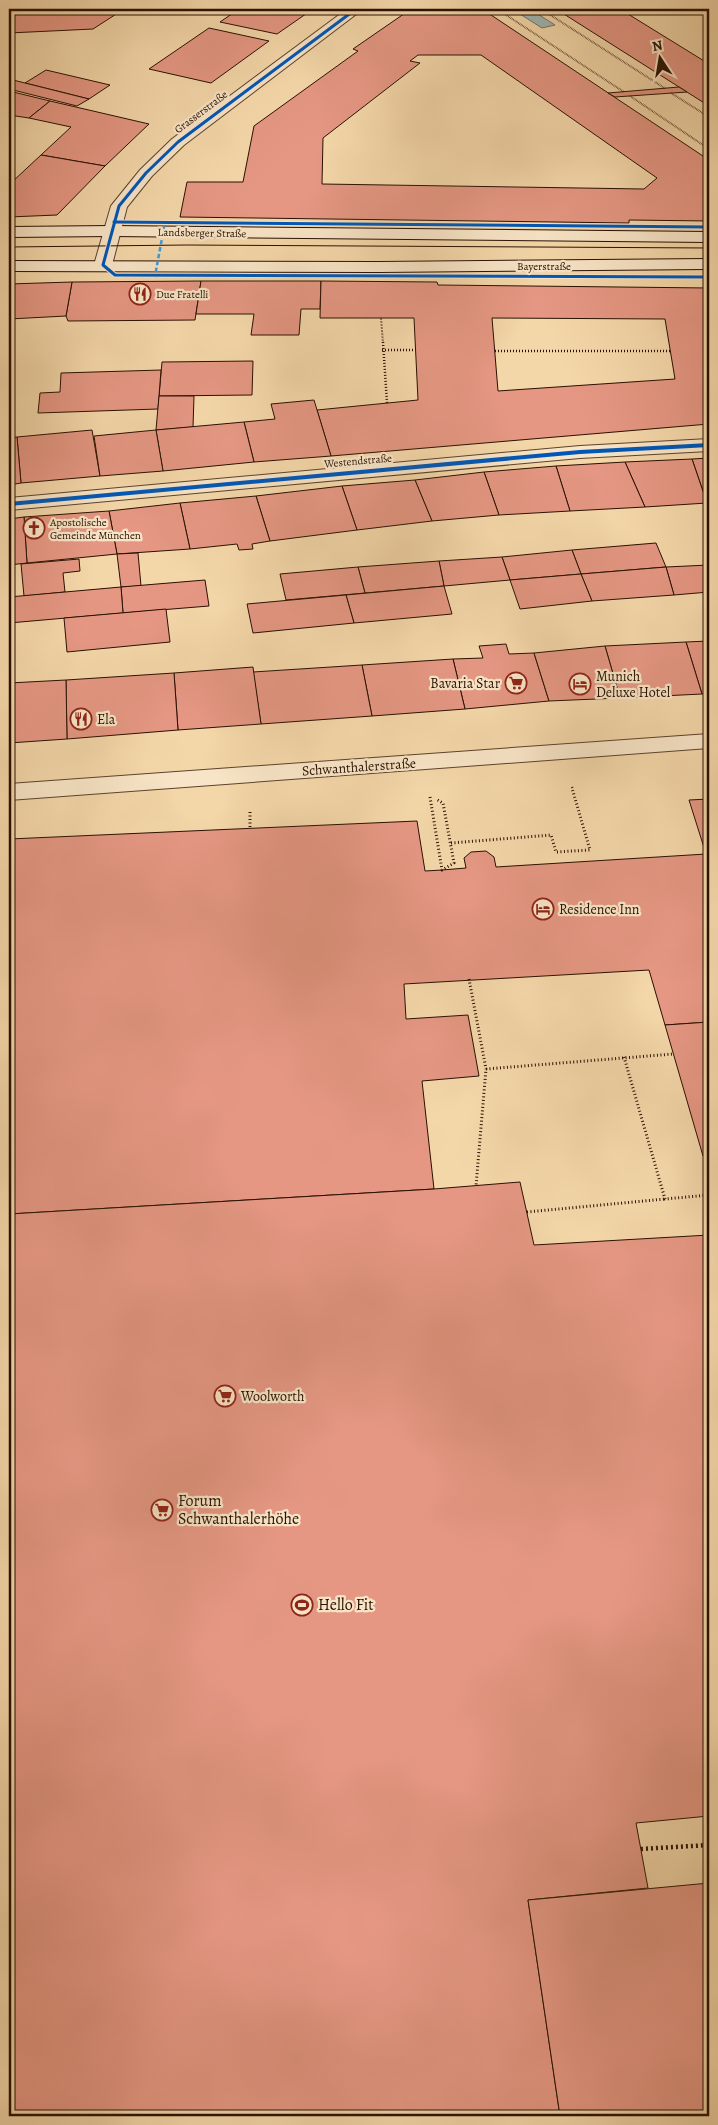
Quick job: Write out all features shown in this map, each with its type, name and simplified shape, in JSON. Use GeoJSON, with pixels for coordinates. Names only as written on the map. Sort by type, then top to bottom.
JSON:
{"type":"FeatureCollection","features":[{"type":"Feature","properties":{"kind":"street","name":"Grasserstraße"},"geometry":{"type":"LineString","coordinates":[[103,265],[119,206],[146,173],[178,142],[356,9]]}},
{"type":"Feature","properties":{"kind":"street","name":"Landsberger Straße"},"geometry":{"type":"LineString","coordinates":[[9,232],[112,231],[709,237]]}},
{"type":"Feature","properties":{"kind":"street","name":"Bayerstraße"},"geometry":{"type":"LineString","coordinates":[[103,265],[378,267],[709,264]]}},
{"type":"Feature","properties":{"kind":"street"},"geometry":{"type":"LineString","coordinates":[[9,266],[103,265]]}},
{"type":"Feature","properties":{"kind":"street","name":"Westendstraße"},"geometry":{"type":"LineString","coordinates":[[9,504],[580,452],[709,445]]}},
{"type":"Feature","properties":{"kind":"street","name":"Schwanthalerstraße"},"geometry":{"type":"LineString","coordinates":[[9,792],[709,741]]}},
{"type":"Feature","properties":{"kind":"path"},"geometry":{"type":"LineString","coordinates":[[497,9],[624,92]]}},
{"type":"Feature","properties":{"kind":"path"},"geometry":{"type":"LineString","coordinates":[[541,9],[666,89]]}},
{"type":"Feature","properties":{"kind":"path"},"geometry":{"type":"LineString","coordinates":[[672,93],[709,117]]}},
{"type":"Feature","properties":{"kind":"path"},"geometry":{"type":"LineString","coordinates":[[630,96],[709,149]]}},
{"type":"Feature","properties":{"kind":"path"},"geometry":{"type":"LineString","coordinates":[[705,146],[709,145]]}},
{"type":"Feature","properties":{"kind":"path"},"geometry":{"type":"LineString","coordinates":[[380,318],[387,403]]}},
{"type":"Feature","properties":{"kind":"path"},"geometry":{"type":"LineString","coordinates":[[382,350],[415,350]]}},
{"type":"Feature","properties":{"kind":"path"},"geometry":{"type":"LineString","coordinates":[[495,350],[671,351]]}},
{"type":"Feature","properties":{"kind":"path"},"geometry":{"type":"LineString","coordinates":[[451,843],[551,835],[556,852],[590,850],[562,752]]}},
{"type":"Feature","properties":{"kind":"path"},"geometry":{"type":"LineString","coordinates":[[431,804],[442,870],[454,863],[443,803]]}},
{"type":"Feature","properties":{"kind":"path"},"geometry":{"type":"LineString","coordinates":[[250,818],[250,829]]}},
{"type":"Feature","properties":{"kind":"path"},"geometry":{"type":"LineString","coordinates":[[469,979],[486,1069],[476,1186]]}},
{"type":"Feature","properties":{"kind":"path"},"geometry":{"type":"LineString","coordinates":[[486,1069],[673,1054]]}},
{"type":"Feature","properties":{"kind":"path"},"geometry":{"type":"LineString","coordinates":[[624,1057],[665,1199]]}},
{"type":"Feature","properties":{"kind":"path"},"geometry":{"type":"LineString","coordinates":[[527,1212],[709,1195]]}},
{"type":"Feature","properties":{"kind":"path"},"geometry":{"type":"LineString","coordinates":[[641,1850],[709,1845]]}},
{"type":"Feature","properties":{"kind":"water"},"geometry":{"type":"Polygon","coordinates":[[[512,9],[530,9],[555,25],[542,28],[512,9]]]}},
{"type":"Feature","properties":{"kind":"building"},"geometry":{"type":"Polygon","coordinates":[[[9,9],[124,9],[93,29],[9,33],[9,9]]]}},
{"type":"Feature","properties":{"kind":"building"},"geometry":{"type":"Polygon","coordinates":[[[239,9],[313,9],[277,34],[220,22],[239,9]]]}},
{"type":"Feature","properties":{"kind":"building"},"geometry":{"type":"Polygon","coordinates":[[[411,9],[482,9],[709,160],[709,221],[629,220],[629,223],[180,217],[187,182],[243,182],[254,126],[358,51],[353,49],[411,9]],[[418,55],[410,61],[420,63],[323,138],[322,184],[644,189],[657,178],[481,55],[418,55]]]}},
{"type":"Feature","properties":{"kind":"building"},"geometry":{"type":"Polygon","coordinates":[[[556,9],[654,9],[628,14],[709,64],[709,106],[556,9]]]}},
{"type":"Feature","properties":{"kind":"building"},"geometry":{"type":"Polygon","coordinates":[[[209,28],[269,41],[211,83],[149,69],[209,28]]]}},
{"type":"Feature","properties":{"kind":"building"},"geometry":{"type":"Polygon","coordinates":[[[46,70],[110,85],[89,99],[25,83],[46,70]]]}},
{"type":"Feature","properties":{"kind":"building"},"geometry":{"type":"Polygon","coordinates":[[[9,79],[89,99],[77,106],[9,89],[9,79]]]}},
{"type":"Feature","properties":{"kind":"building"},"geometry":{"type":"Polygon","coordinates":[[[679,87],[687,92],[615,97],[608,93],[679,87]]]}},
{"type":"Feature","properties":{"kind":"building"},"geometry":{"type":"Polygon","coordinates":[[[9,91],[50,101],[29,118],[9,115],[9,91]]]}},
{"type":"Feature","properties":{"kind":"building"},"geometry":{"type":"Polygon","coordinates":[[[50,101],[149,124],[105,166],[41,155],[71,127],[29,118],[50,101]]]}},
{"type":"Feature","properties":{"kind":"building"},"geometry":{"type":"Polygon","coordinates":[[[41,155],[105,166],[57,215],[9,217],[9,182],[12,182],[41,155]]]}},
{"type":"Feature","properties":{"kind":"building"},"geometry":{"type":"Polygon","coordinates":[[[201,281],[195,320],[68,321],[66,316],[72,282],[201,281]]]}},
{"type":"Feature","properties":{"kind":"building"},"geometry":{"type":"Polygon","coordinates":[[[201,281],[321,281],[320,309],[301,309],[299,335],[251,335],[254,314],[196,314],[201,281]]]}},
{"type":"Feature","properties":{"kind":"building"},"geometry":{"type":"Polygon","coordinates":[[[321,281],[437,282],[438,285],[709,288],[709,424],[331,456],[317,410],[418,400],[414,318],[320,318],[321,281]],[[492,318],[498,391],[675,379],[665,319],[492,318]]]}},
{"type":"Feature","properties":{"kind":"building"},"geometry":{"type":"Polygon","coordinates":[[[72,282],[66,316],[9,319],[9,284],[72,282]]]}},
{"type":"Feature","properties":{"kind":"building"},"geometry":{"type":"Polygon","coordinates":[[[253,361],[252,395],[159,396],[162,362],[253,361]]]}},
{"type":"Feature","properties":{"kind":"building"},"geometry":{"type":"Polygon","coordinates":[[[161,370],[158,409],[38,413],[40,393],[60,392],[61,373],[161,370]]]}},
{"type":"Feature","properties":{"kind":"building"},"geometry":{"type":"Polygon","coordinates":[[[159,396],[194,396],[193,427],[156,430],[159,396]]]}},
{"type":"Feature","properties":{"kind":"building"},"geometry":{"type":"Polygon","coordinates":[[[314,400],[331,456],[254,462],[244,422],[275,419],[271,404],[314,400]]]}},
{"type":"Feature","properties":{"kind":"building"},"geometry":{"type":"Polygon","coordinates":[[[244,422],[254,462],[163,471],[156,430],[244,422]]]}},
{"type":"Feature","properties":{"kind":"building"},"geometry":{"type":"Polygon","coordinates":[[[92,430],[100,476],[21,483],[17,437],[92,430]]]}},
{"type":"Feature","properties":{"kind":"building"},"geometry":{"type":"Polygon","coordinates":[[[156,430],[163,471],[100,476],[94,436],[156,430]]]}},
{"type":"Feature","properties":{"kind":"building"},"geometry":{"type":"Polygon","coordinates":[[[17,437],[21,483],[9,485],[9,438],[17,437]]]}},
{"type":"Feature","properties":{"kind":"building"},"geometry":{"type":"Polygon","coordinates":[[[709,458],[709,503],[707,503],[692,459],[709,458]]]}},
{"type":"Feature","properties":{"kind":"building"},"geometry":{"type":"Polygon","coordinates":[[[692,459],[707,503],[645,507],[625,462],[692,459]]]}},
{"type":"Feature","properties":{"kind":"building"},"geometry":{"type":"Polygon","coordinates":[[[625,462],[645,507],[570,511],[556,466],[625,462]]]}},
{"type":"Feature","properties":{"kind":"building"},"geometry":{"type":"Polygon","coordinates":[[[556,466],[570,511],[499,515],[484,472],[556,466]]]}},
{"type":"Feature","properties":{"kind":"building"},"geometry":{"type":"Polygon","coordinates":[[[484,472],[499,515],[432,521],[415,480],[484,472]]]}},
{"type":"Feature","properties":{"kind":"building"},"geometry":{"type":"Polygon","coordinates":[[[415,480],[432,521],[357,530],[342,486],[415,480]]]}},
{"type":"Feature","properties":{"kind":"building"},"geometry":{"type":"Polygon","coordinates":[[[342,486],[357,530],[270,541],[256,496],[342,486]]]}},
{"type":"Feature","properties":{"kind":"building"},"geometry":{"type":"Polygon","coordinates":[[[256,496],[270,541],[252,544],[253,549],[239,550],[237,544],[190,549],[180,503],[256,496]]]}},
{"type":"Feature","properties":{"kind":"building"},"geometry":{"type":"Polygon","coordinates":[[[180,503],[190,549],[117,554],[109,511],[180,503]]]}},
{"type":"Feature","properties":{"kind":"building"},"geometry":{"type":"Polygon","coordinates":[[[109,511],[117,554],[27,563],[24,517],[109,511]]]}},
{"type":"Feature","properties":{"kind":"building"},"geometry":{"type":"Polygon","coordinates":[[[24,517],[27,563],[9,565],[9,519],[24,517]]]}},
{"type":"Feature","properties":{"kind":"building"},"geometry":{"type":"Polygon","coordinates":[[[656,543],[666,567],[581,574],[572,550],[656,543]]]}},
{"type":"Feature","properties":{"kind":"building"},"geometry":{"type":"Polygon","coordinates":[[[572,550],[581,574],[510,580],[502,557],[572,550]]]}},
{"type":"Feature","properties":{"kind":"building"},"geometry":{"type":"Polygon","coordinates":[[[138,553],[141,586],[121,587],[117,554],[138,553]]]}},
{"type":"Feature","properties":{"kind":"building"},"geometry":{"type":"Polygon","coordinates":[[[502,557],[510,580],[444,586],[439,561],[502,557]]]}},
{"type":"Feature","properties":{"kind":"building"},"geometry":{"type":"Polygon","coordinates":[[[79,559],[80,571],[63,573],[65,592],[24,596],[21,564],[79,559]]]}},
{"type":"Feature","properties":{"kind":"building"},"geometry":{"type":"Polygon","coordinates":[[[439,561],[444,586],[365,593],[358,567],[439,561]]]}},
{"type":"Feature","properties":{"kind":"building"},"geometry":{"type":"Polygon","coordinates":[[[709,565],[709,592],[674,595],[666,567],[709,565]]]}},
{"type":"Feature","properties":{"kind":"building"},"geometry":{"type":"Polygon","coordinates":[[[358,567],[365,593],[286,600],[280,574],[358,567]]]}},
{"type":"Feature","properties":{"kind":"building"},"geometry":{"type":"Polygon","coordinates":[[[666,567],[674,595],[592,601],[581,574],[666,567]]]}},
{"type":"Feature","properties":{"kind":"building"},"geometry":{"type":"Polygon","coordinates":[[[581,574],[592,601],[520,609],[510,580],[581,574]]]}},
{"type":"Feature","properties":{"kind":"building"},"geometry":{"type":"Polygon","coordinates":[[[205,580],[209,606],[123,613],[121,587],[205,580]]]}},
{"type":"Feature","properties":{"kind":"building"},"geometry":{"type":"Polygon","coordinates":[[[444,586],[452,614],[354,623],[346,595],[444,586]]]}},
{"type":"Feature","properties":{"kind":"building"},"geometry":{"type":"Polygon","coordinates":[[[121,587],[123,613],[9,623],[9,597],[121,587]]]}},
{"type":"Feature","properties":{"kind":"building"},"geometry":{"type":"Polygon","coordinates":[[[346,595],[354,623],[253,633],[247,604],[346,595]]]}},
{"type":"Feature","properties":{"kind":"building"},"geometry":{"type":"Polygon","coordinates":[[[166,609],[170,642],[67,652],[64,618],[166,609]]]}},
{"type":"Feature","properties":{"kind":"building"},"geometry":{"type":"Polygon","coordinates":[[[709,641],[709,694],[702,694],[686,642],[709,641]]]}},
{"type":"Feature","properties":{"kind":"building"},"geometry":{"type":"Polygon","coordinates":[[[686,642],[702,694],[620,698],[605,646],[686,642]]]}},
{"type":"Feature","properties":{"kind":"building"},"geometry":{"type":"Polygon","coordinates":[[[506,644],[509,654],[534,653],[549,701],[465,709],[453,659],[483,658],[479,646],[506,644]]]}},
{"type":"Feature","properties":{"kind":"building"},"geometry":{"type":"Polygon","coordinates":[[[605,646],[620,698],[549,701],[534,653],[605,646]]]}},
{"type":"Feature","properties":{"kind":"building"},"geometry":{"type":"Polygon","coordinates":[[[453,659],[465,709],[372,716],[362,665],[453,659]]]}},
{"type":"Feature","properties":{"kind":"building"},"geometry":{"type":"Polygon","coordinates":[[[362,665],[372,716],[261,724],[253,672],[362,665]]]}},
{"type":"Feature","properties":{"kind":"building"},"geometry":{"type":"Polygon","coordinates":[[[253,667],[261,724],[178,730],[174,673],[253,667]]]}},
{"type":"Feature","properties":{"kind":"building"},"geometry":{"type":"Polygon","coordinates":[[[174,673],[178,730],[67,739],[66,680],[174,673]]]}},
{"type":"Feature","properties":{"kind":"building"},"geometry":{"type":"Polygon","coordinates":[[[66,680],[67,739],[9,743],[9,683],[66,680]]]}},
{"type":"Feature","properties":{"kind":"building"},"geometry":{"type":"Polygon","coordinates":[[[709,799],[709,1022],[665,1025],[649,970],[404,984],[406,1019],[468,1015],[479,1076],[422,1081],[434,1189],[9,1214],[9,839],[417,821],[425,871],[466,868],[464,858],[471,852],[486,851],[494,857],[496,867],[706,854],[689,800],[709,799]]]}},
{"type":"Feature","properties":{"kind":"building"},"geometry":{"type":"Polygon","coordinates":[[[709,1022],[709,1156],[703,1156],[665,1025],[709,1022]]]}},
{"type":"Feature","properties":{"kind":"building"},"geometry":{"type":"Polygon","coordinates":[[[520,1182],[534,1245],[709,1235],[709,1816],[636,1823],[648,1888],[528,1900],[560,2116],[9,2116],[9,1214],[434,1189],[520,1182]]]}},
{"type":"Feature","properties":{"kind":"building"},"geometry":{"type":"Polygon","coordinates":[[[709,1883],[709,2116],[560,2116],[528,1900],[709,1883]]]}},
{"type":"Feature","properties":{"kind":"tram line"},"geometry":{"type":"LineString","coordinates":[[9,247],[186,245],[709,248]]}},
{"type":"Feature","properties":{"kind":"marked path"},"geometry":{"type":"LineString","coordinates":[[158,276],[155,276],[165,222]]}},
{"type":"Feature","properties":{"kind":"cycle path"},"geometry":{"type":"LineString","coordinates":[[356,9],[178,142],[146,173],[119,206],[103,265],[115,275],[709,277]]}},
{"type":"Feature","properties":{"kind":"cycle path"},"geometry":{"type":"LineString","coordinates":[[114,222],[709,227]]}},
{"type":"Feature","properties":{"kind":"cycle path"},"geometry":{"type":"LineString","coordinates":[[9,504],[580,452],[709,445]]}},
{"type":"Feature","properties":{"kind":"place","name":"Due Fratelli"},"geometry":{"type":"Point","coordinates":[140,294]}},
{"type":"Feature","properties":{"kind":"place","name":"Apostolische Gemeinde München"},"geometry":{"type":"Point","coordinates":[34,528]}},
{"type":"Feature","properties":{"kind":"place","name":"Bavaria Star"},"geometry":{"type":"Point","coordinates":[516,683]}},
{"type":"Feature","properties":{"kind":"place","name":"Munich Deluxe Hotel"},"geometry":{"type":"Point","coordinates":[580,684]}},
{"type":"Feature","properties":{"kind":"place","name":"Ela"},"geometry":{"type":"Point","coordinates":[81,719]}},
{"type":"Feature","properties":{"kind":"place","name":"Residence Inn"},"geometry":{"type":"Point","coordinates":[543,909]}},
{"type":"Feature","properties":{"kind":"place","name":"Woolworth"},"geometry":{"type":"Point","coordinates":[225,1396]}},
{"type":"Feature","properties":{"kind":"place","name":"Forum Schwanthalerhöhe"},"geometry":{"type":"Point","coordinates":[162,1510]}},
{"type":"Feature","properties":{"kind":"place","name":"Hello Fit"},"geometry":{"type":"Point","coordinates":[302,1605]}}]}
